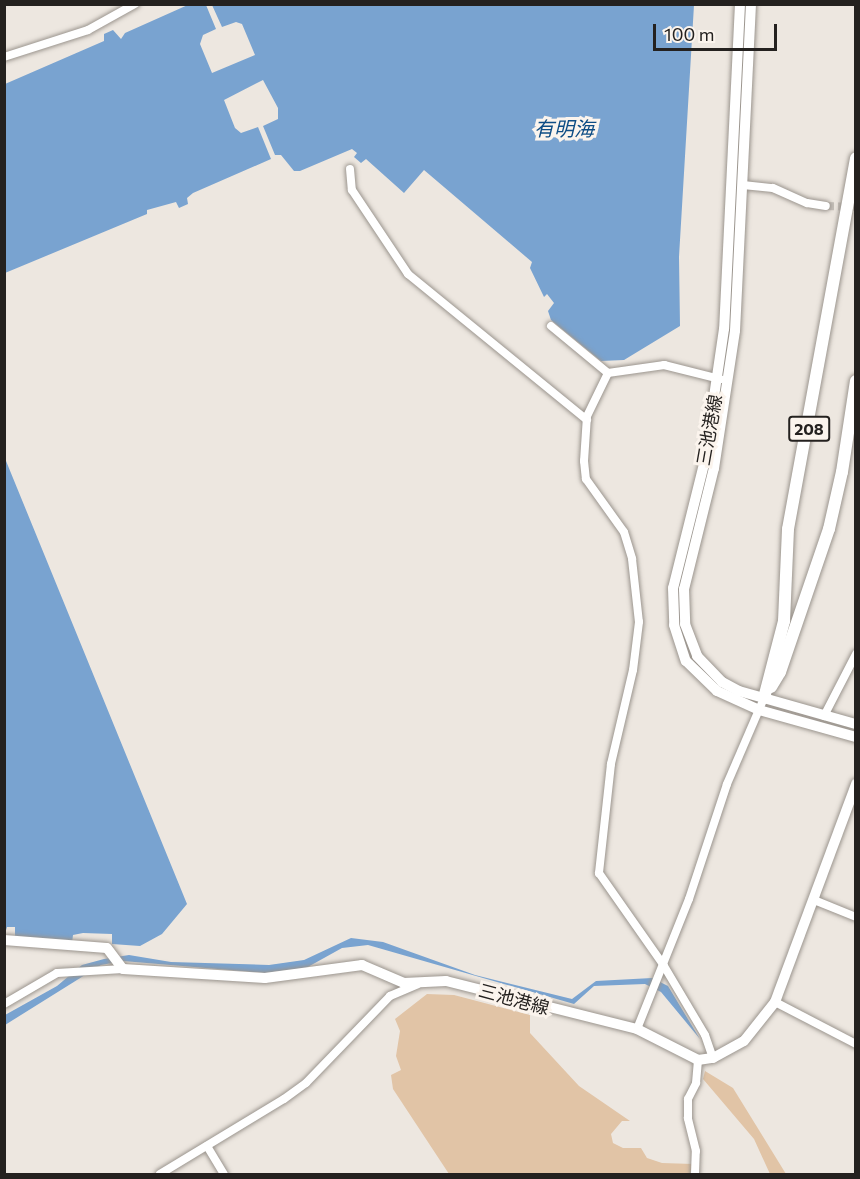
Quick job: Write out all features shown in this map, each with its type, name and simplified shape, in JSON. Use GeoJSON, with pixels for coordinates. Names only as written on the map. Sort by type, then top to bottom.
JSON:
{"type":"FeatureCollection","features":[{"type":"Feature","properties":{"kind":"highway","name":"208"},"geometry":{"type":"LineString","coordinates":[[761,704],[784,621],[788,529],[855,158]]}},
{"type":"Feature","properties":{"kind":"highway","name":"208"},"geometry":{"type":"LineString","coordinates":[[761,704],[780,672],[829,529],[842,472],[855,381]]}},
{"type":"Feature","properties":{"kind":"main road","name":"三池港線"},"geometry":{"type":"LineString","coordinates":[[724,380],[740,4]]}},
{"type":"Feature","properties":{"kind":"main road","name":"三池港線"},"geometry":{"type":"LineString","coordinates":[[751,4],[743,185],[724,380],[714,468],[684,589],[685,624],[690,642],[707,670],[731,686],[761,704],[855,737]]}},
{"type":"Feature","properties":{"kind":"main road","name":"三池港線"},"geometry":{"type":"LineString","coordinates":[[761,704],[855,724]]}},
{"type":"Feature","properties":{"kind":"main road"},"geometry":{"type":"LineString","coordinates":[[698,1060],[713,1058],[744,1041],[775,1002],[855,784]]}},
{"type":"Feature","properties":{"kind":"main road","name":"三池港線"},"geometry":{"type":"LineString","coordinates":[[4,940],[107,948],[117,962],[265,978],[362,964],[404,983],[446,981],[637,1029],[698,1060]]}},
{"type":"Feature","properties":{"kind":"street"},"geometry":{"type":"LineString","coordinates":[[4,57],[88,30],[135,4]]}},
{"type":"Feature","properties":{"kind":"street"},"geometry":{"type":"LineString","coordinates":[[350,169],[352,190],[408,274],[586,420]]}},
{"type":"Feature","properties":{"kind":"street"},"geometry":{"type":"LineString","coordinates":[[743,185],[773,188],[807,203],[826,206]]}},
{"type":"Feature","properties":{"kind":"street"},"geometry":{"type":"LineString","coordinates":[[551,326],[608,373],[664,365],[724,380]]}},
{"type":"Feature","properties":{"kind":"street"},"geometry":{"type":"LineString","coordinates":[[608,373],[586,420],[586,479],[624,532],[632,559],[639,622],[633,670],[610,764],[599,873],[664,966],[705,1035],[713,1058]]}},
{"type":"Feature","properties":{"kind":"street"},"geometry":{"type":"LineString","coordinates":[[824,716],[855,654]]}},
{"type":"Feature","properties":{"kind":"street"},"geometry":{"type":"LineString","coordinates":[[637,1029],[664,966],[727,784],[761,704]]}},
{"type":"Feature","properties":{"kind":"street"},"geometry":{"type":"LineString","coordinates":[[814,900],[855,917]]}},
{"type":"Feature","properties":{"kind":"street"},"geometry":{"type":"LineString","coordinates":[[4,1004],[57,973],[117,962]]}},
{"type":"Feature","properties":{"kind":"street"},"geometry":{"type":"LineString","coordinates":[[160,1174],[306,1083],[390,996],[420,984]]}},
{"type":"Feature","properties":{"kind":"street"},"geometry":{"type":"LineString","coordinates":[[775,1002],[855,1044]]}},
{"type":"Feature","properties":{"kind":"street"},"geometry":{"type":"LineString","coordinates":[[695,1174],[696,1152],[688,1118],[688,1099],[696,1083],[698,1060]]}},
{"type":"Feature","properties":{"kind":"street"},"geometry":{"type":"LineString","coordinates":[[207,1146],[224,1174]]}},
{"type":"Feature","properties":{"kind":"shaded area"},"geometry":{"type":"Polygon","coordinates":[[[427,994],[454,995],[530,1015],[530,1033],[579,1086],[630,1121],[622,1121],[611,1134],[613,1143],[623,1148],[641,1148],[647,1158],[662,1163],[693,1164],[690,1174],[449,1174],[393,1089],[391,1075],[401,1070],[396,1056],[400,1031],[395,1019],[427,994]]]}},
{"type":"Feature","properties":{"kind":"shaded area"},"geometry":{"type":"Polygon","coordinates":[[[705,1071],[733,1088],[786,1174],[770,1174],[754,1139],[703,1079],[705,1071]]]}},
{"type":"Feature","properties":{"kind":"water","name":"有明海"},"geometry":{"type":"Polygon","coordinates":[[[190,4],[206,5],[216,29],[203,35],[200,44],[212,73],[255,55],[242,24],[236,22],[222,27],[212,5],[694,5],[679,257],[680,326],[624,360],[601,361],[551,320],[548,311],[554,303],[547,294],[544,297],[530,268],[532,262],[424,170],[404,193],[366,159],[361,163],[354,157],[357,153],[352,149],[300,171],[294,171],[281,155],[275,155],[263,126],[278,119],[278,108],[263,80],[224,100],[235,128],[241,133],[258,127],[271,159],[193,193],[187,198],[188,204],[179,208],[176,202],[147,210],[147,214],[5,273],[5,84],[104,41],[104,34],[113,30],[121,39],[125,33],[190,4]]]}},
{"type":"Feature","properties":{"kind":"water"},"geometry":{"type":"Polygon","coordinates":[[[4,456],[187,904],[162,934],[140,946],[112,944],[112,934],[73,935],[72,943],[15,936],[15,927],[7,927],[5,934],[4,456]]]}},
{"type":"Feature","properties":{"kind":"water"},"geometry":{"type":"Polygon","coordinates":[[[351,938],[383,942],[475,975],[572,999],[596,981],[652,978],[668,986],[700,1039],[661,992],[645,984],[594,986],[574,1004],[368,945],[342,948],[306,968],[265,973],[123,961],[101,965],[5,1025],[5,1015],[57,986],[82,965],[104,959],[129,955],[171,962],[269,965],[304,960],[351,938]]]}},
{"type":"Feature","properties":{"kind":"tunnel"},"geometry":{"type":"LineString","coordinates":[[826,206],[856,207]]}}]}
